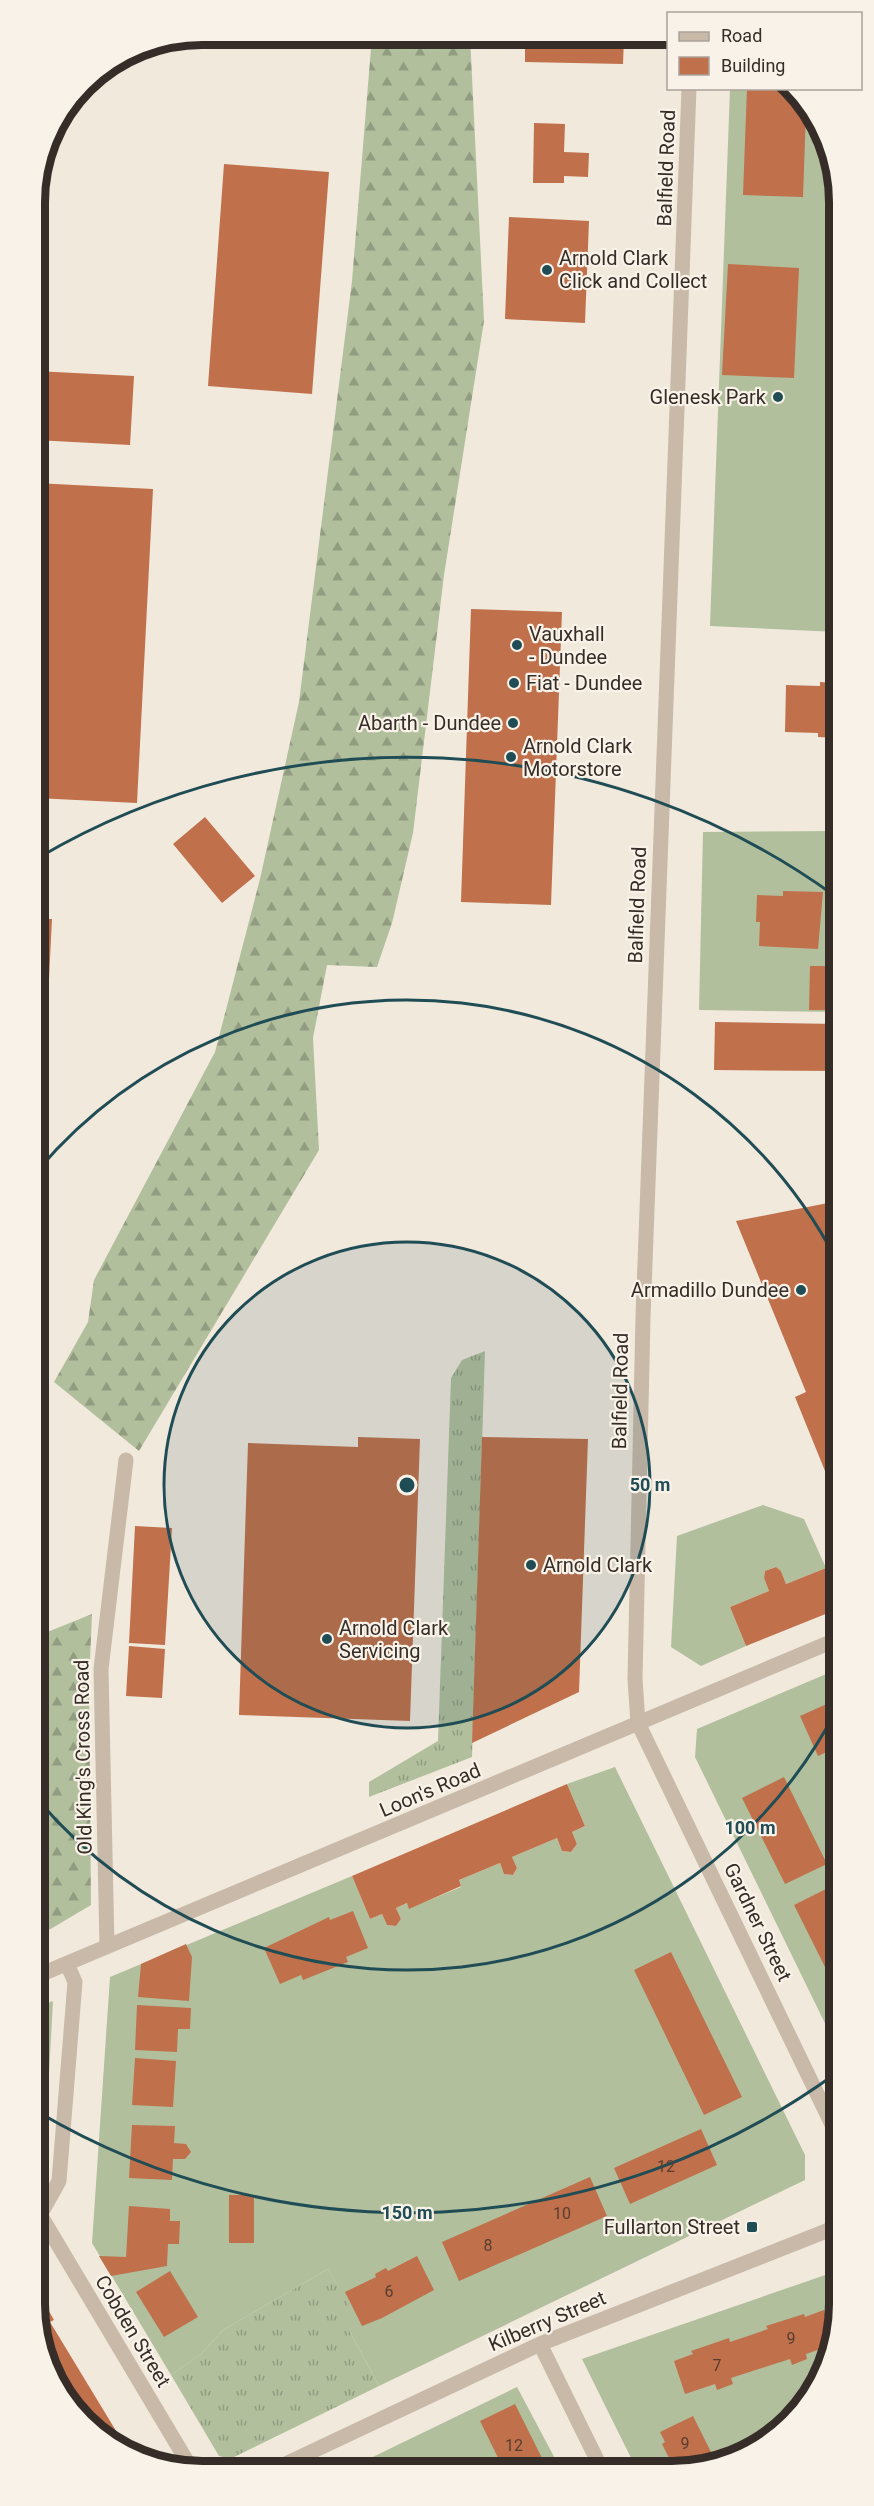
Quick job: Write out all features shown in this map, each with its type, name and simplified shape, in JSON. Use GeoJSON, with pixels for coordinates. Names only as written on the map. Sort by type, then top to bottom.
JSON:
{"type":"FeatureCollection","features":[{"type":"Feature","properties":{"kind":"street","name":"Balfield Road"},"geometry":{"type":"LineString","coordinates":[[638,1723],[635,1679],[644,1305],[689,90]]}},
{"type":"Feature","properties":{"kind":"street","name":"Old King's Cross Road"},"geometry":{"type":"LineString","coordinates":[[107,1947],[101,1669],[126,1460]]}},
{"type":"Feature","properties":{"kind":"street","name":"Loon's Road"},"geometry":{"type":"LineString","coordinates":[[45,1973],[829,1644]]}},
{"type":"Feature","properties":{"kind":"street","name":"Gardner Street"},"geometry":{"type":"LineString","coordinates":[[638,1723],[829,2118]]}},
{"type":"Feature","properties":{"kind":"street","name":"Cobden Street"},"geometry":{"type":"LineString","coordinates":[[45,2203],[59,2181],[75,1982],[67,1964]]}},
{"type":"Feature","properties":{"kind":"street","name":"Cobden Street"},"geometry":{"type":"LineString","coordinates":[[45,2223],[186,2460]]}},
{"type":"Feature","properties":{"kind":"street","name":"Kilberry Street"},"geometry":{"type":"LineString","coordinates":[[292,2461],[540,2344],[829,2230]]}},
{"type":"Feature","properties":{"kind":"street"},"geometry":{"type":"LineString","coordinates":[[540,2344],[598,2461]]}},
{"type":"Feature","properties":{"kind":"green space"},"geometry":{"type":"Polygon","coordinates":[[[371,45],[470,45],[484,321],[444,575],[413,833],[392,923],[377,967],[327,965],[313,1038],[319,1150],[139,1451],[54,1382],[88,1322],[94,1280],[215,1052],[260,879],[299,702],[352,281],[371,45]]]}},
{"type":"Feature","properties":{"kind":"green space","name":"Glenesk Park"},"geometry":{"type":"Polygon","coordinates":[[[730,90],[782,90],[803,115],[813,132],[821,151],[828,181],[829,632],[710,626],[730,90]]]}},
{"type":"Feature","properties":{"kind":"green space"},"geometry":{"type":"Polygon","coordinates":[[[829,831],[829,1012],[699,1010],[703,832],[829,831]]]}},
{"type":"Feature","properties":{"kind":"green space"},"geometry":{"type":"Polygon","coordinates":[[[485,1351],[472,1757],[369,1797],[369,1782],[438,1741],[451,1378],[462,1360],[485,1351]]]}},
{"type":"Feature","properties":{"kind":"green space"},"geometry":{"type":"Polygon","coordinates":[[[763,1505],[804,1519],[826,1568],[786,1584],[781,1571],[776,1567],[765,1571],[764,1578],[769,1591],[730,1607],[746,1646],[701,1666],[671,1647],[677,1536],[763,1505]]]}},
{"type":"Feature","properties":{"kind":"green space"},"geometry":{"type":"Polygon","coordinates":[[[92,1614],[89,1684],[91,1905],[45,1932],[45,1633],[92,1614]]]}},
{"type":"Feature","properties":{"kind":"green space"},"geometry":{"type":"Polygon","coordinates":[[[829,1673],[829,2032],[695,1757],[697,1729],[829,1673]]]}},
{"type":"Feature","properties":{"kind":"green space"},"geometry":{"type":"Polygon","coordinates":[[[615,1767],[805,2155],[805,2180],[379,2386],[349,2330],[359,2324],[328,2269],[223,2330],[201,2354],[171,2375],[92,2243],[110,1977],[352,1876],[370,1919],[382,1914],[387,1925],[396,1926],[401,1919],[396,1908],[407,1903],[410,1908],[461,1887],[459,1880],[500,1863],[504,1874],[513,1875],[517,1868],[512,1857],[557,1838],[562,1851],[571,1852],[577,1844],[572,1832],[585,1826],[567,1784],[615,1767]]]}},
{"type":"Feature","properties":{"kind":"green space"},"geometry":{"type":"Polygon","coordinates":[[[53,2001],[45,2130],[45,2004],[53,2001]]]}},
{"type":"Feature","properties":{"kind":"green space"},"geometry":{"type":"Polygon","coordinates":[[[328,2269],[360,2324],[349,2330],[379,2386],[230,2459],[219,2456],[171,2375],[201,2354],[223,2330],[328,2269]]]}},
{"type":"Feature","properties":{"kind":"green space"},"geometry":{"type":"Polygon","coordinates":[[[829,2274],[829,2314],[826,2335],[821,2355],[803,2391],[790,2408],[768,2429],[751,2440],[713,2456],[682,2461],[633,2461],[582,2359],[829,2274]]]}},
{"type":"Feature","properties":{"kind":"green space"},"geometry":{"type":"Polygon","coordinates":[[[517,2387],[556,2461],[364,2461],[517,2387]]]}},
{"type":"Feature","properties":{"kind":"building"},"geometry":{"type":"Polygon","coordinates":[[[525,45],[624,45],[623,64],[525,62],[525,45]]]}},
{"type":"Feature","properties":{"kind":"building"},"geometry":{"type":"Polygon","coordinates":[[[747,90],[782,90],[806,120],[803,197],[743,195],[747,90]]]}},
{"type":"Feature","properties":{"kind":"building"},"geometry":{"type":"Polygon","coordinates":[[[534,123],[565,124],[564,152],[589,153],[588,177],[564,176],[564,183],[533,183],[534,123]]]}},
{"type":"Feature","properties":{"kind":"building"},"geometry":{"type":"Polygon","coordinates":[[[224,164],[329,172],[312,394],[208,386],[224,164]]]}},
{"type":"Feature","properties":{"kind":"building","name":"Arnold Clark Click and Collect"},"geometry":{"type":"Polygon","coordinates":[[[509,217],[589,221],[585,323],[505,319],[509,217]]]}},
{"type":"Feature","properties":{"kind":"building"},"geometry":{"type":"Polygon","coordinates":[[[728,264],[799,268],[794,378],[722,375],[728,264]]]}},
{"type":"Feature","properties":{"kind":"building"},"geometry":{"type":"Polygon","coordinates":[[[45,372],[134,376],[130,445],[45,441],[45,372]]]}},
{"type":"Feature","properties":{"kind":"building"},"geometry":{"type":"Polygon","coordinates":[[[45,484],[153,489],[137,803],[45,798],[45,484]]]}},
{"type":"Feature","properties":{"kind":"building","name":"Arnold Clark Motorstore"},"geometry":{"type":"Polygon","coordinates":[[[471,609],[562,612],[551,905],[461,902],[471,609]]]}},
{"type":"Feature","properties":{"kind":"building"},"geometry":{"type":"Polygon","coordinates":[[[820,682],[829,683],[829,738],[818,737],[818,733],[785,732],[786,685],[820,686],[820,682]]]}},
{"type":"Feature","properties":{"kind":"building"},"geometry":{"type":"Polygon","coordinates":[[[205,817],[255,876],[222,903],[173,844],[205,817]]]}},
{"type":"Feature","properties":{"kind":"building"},"geometry":{"type":"Polygon","coordinates":[[[783,891],[823,892],[818,949],[759,946],[760,922],[756,922],[757,895],[783,896],[783,891]]]}},
{"type":"Feature","properties":{"kind":"building"},"geometry":{"type":"Polygon","coordinates":[[[45,919],[52,919],[45,1059],[45,919]]]}},
{"type":"Feature","properties":{"kind":"building"},"geometry":{"type":"Polygon","coordinates":[[[810,966],[829,966],[829,1010],[809,1010],[810,966]]]}},
{"type":"Feature","properties":{"kind":"building"},"geometry":{"type":"Polygon","coordinates":[[[715,1022],[829,1024],[829,1071],[714,1070],[715,1022]]]}},
{"type":"Feature","properties":{"kind":"building","name":"Armadillo Dundee"},"geometry":{"type":"Polygon","coordinates":[[[829,1203],[829,1469],[825,1471],[795,1397],[806,1392],[736,1221],[829,1203]]]}},
{"type":"Feature","properties":{"kind":"building","name":"Arnold Clark Servicing"},"geometry":{"type":"Polygon","coordinates":[[[358,1437],[420,1439],[410,1721],[239,1715],[248,1443],[358,1447],[358,1437]]]}},
{"type":"Feature","properties":{"kind":"building","name":"Arnold Clark"},"geometry":{"type":"Polygon","coordinates":[[[482,1437],[588,1439],[579,1692],[472,1743],[482,1437]]]}},
{"type":"Feature","properties":{"kind":"building"},"geometry":{"type":"Polygon","coordinates":[[[135,1526],[172,1528],[165,1645],[129,1643],[135,1526]]]}},
{"type":"Feature","properties":{"kind":"building"},"geometry":{"type":"Polygon","coordinates":[[[776,1567],[781,1571],[786,1584],[826,1568],[829,1575],[829,1613],[746,1646],[730,1607],[769,1591],[764,1578],[765,1571],[776,1567]]]}},
{"type":"Feature","properties":{"kind":"building"},"geometry":{"type":"Polygon","coordinates":[[[129,1646],[165,1649],[162,1698],[126,1696],[129,1646]]]}},
{"type":"Feature","properties":{"kind":"building"},"geometry":{"type":"Polygon","coordinates":[[[829,1703],[829,1751],[818,1756],[800,1716],[829,1703]]]}},
{"type":"Feature","properties":{"kind":"building"},"geometry":{"type":"Polygon","coordinates":[[[784,1777],[827,1864],[785,1884],[742,1798],[784,1777]]]}},
{"type":"Feature","properties":{"kind":"building"},"geometry":{"type":"Polygon","coordinates":[[[567,1784],[585,1826],[572,1832],[577,1844],[571,1852],[562,1851],[557,1838],[512,1857],[517,1868],[513,1875],[504,1874],[500,1863],[459,1880],[461,1886],[409,1909],[407,1903],[396,1908],[401,1919],[396,1926],[387,1925],[382,1914],[370,1919],[352,1876],[567,1784]]]}},
{"type":"Feature","properties":{"kind":"building"},"geometry":{"type":"Polygon","coordinates":[[[829,1888],[829,1975],[794,1905],[829,1888]]]}},
{"type":"Feature","properties":{"kind":"building"},"geometry":{"type":"Polygon","coordinates":[[[353,1911],[368,1948],[346,1957],[348,1962],[303,1980],[301,1975],[280,1984],[264,1948],[329,1917],[330,1920],[353,1911]]]}},
{"type":"Feature","properties":{"kind":"building"},"geometry":{"type":"Polygon","coordinates":[[[186,1944],[192,1957],[189,2001],[138,1997],[141,1964],[186,1944]]]}},
{"type":"Feature","properties":{"kind":"building"},"geometry":{"type":"Polygon","coordinates":[[[671,1952],[742,2097],[704,2115],[634,1970],[671,1952]]]}},
{"type":"Feature","properties":{"kind":"building"},"geometry":{"type":"Polygon","coordinates":[[[137,2005],[191,2008],[190,2029],[178,2029],[177,2052],[135,2050],[137,2005]]]}},
{"type":"Feature","properties":{"kind":"building"},"geometry":{"type":"Polygon","coordinates":[[[135,2058],[176,2061],[173,2107],[132,2105],[135,2058]]]}},
{"type":"Feature","properties":{"kind":"building"},"geometry":{"type":"Polygon","coordinates":[[[132,2125],[175,2126],[174,2143],[186,2144],[191,2152],[185,2159],[173,2159],[172,2180],[129,2178],[132,2125]]]}},
{"type":"Feature","properties":{"kind":"building"},"geometry":{"type":"Polygon","coordinates":[[[701,2129],[717,2165],[630,2204],[614,2168],[701,2129]]]}},
{"type":"Feature","properties":{"kind":"building"},"geometry":{"type":"Polygon","coordinates":[[[590,2177],[607,2216],[459,2281],[442,2242],[590,2177]]]}},
{"type":"Feature","properties":{"kind":"building"},"geometry":{"type":"Polygon","coordinates":[[[229,2195],[254,2195],[254,2243],[229,2243],[229,2195]]]}},
{"type":"Feature","properties":{"kind":"building"},"geometry":{"type":"Polygon","coordinates":[[[129,2206],[170,2209],[170,2221],[180,2221],[179,2244],[168,2244],[167,2266],[111,2276],[99,2256],[126,2257],[129,2206]]]}},
{"type":"Feature","properties":{"kind":"building"},"geometry":{"type":"Polygon","coordinates":[[[417,2256],[434,2290],[362,2326],[345,2292],[376,2277],[375,2274],[386,2268],[388,2271],[417,2256]]]}},
{"type":"Feature","properties":{"kind":"building"},"geometry":{"type":"Polygon","coordinates":[[[170,2271],[198,2317],[164,2337],[136,2292],[170,2271]]]}},
{"type":"Feature","properties":{"kind":"building"},"geometry":{"type":"Polygon","coordinates":[[[45,2304],[54,2320],[50,2322],[121,2438],[106,2429],[84,2408],[61,2374],[48,2335],[45,2304]]]}},
{"type":"Feature","properties":{"kind":"building"},"geometry":{"type":"Polygon","coordinates":[[[824,2310],[828,2323],[823,2348],[806,2354],[807,2359],[792,2365],[790,2359],[731,2378],[733,2384],[717,2390],[715,2384],[685,2394],[674,2361],[693,2354],[691,2351],[729,2338],[730,2342],[768,2329],[766,2326],[804,2314],[805,2317],[824,2310]]]}},
{"type":"Feature","properties":{"kind":"building"},"geometry":{"type":"Polygon","coordinates":[[[515,2404],[544,2461],[500,2461],[480,2421],[515,2404]]]}},
{"type":"Feature","properties":{"kind":"building"},"geometry":{"type":"Polygon","coordinates":[[[693,2416],[713,2456],[670,2461],[662,2444],[665,2442],[660,2432],[693,2416]]]}},
{"type":"Feature","properties":{"kind":"place","name":"Arnold Clark Click and Collect"},"geometry":{"type":"Point","coordinates":[547,270]}},
{"type":"Feature","properties":{"kind":"place","name":"Glenesk Park"},"geometry":{"type":"Point","coordinates":[778,397]}},
{"type":"Feature","properties":{"kind":"place","name":"Vauxhall - Dundee"},"geometry":{"type":"Point","coordinates":[517,645]}},
{"type":"Feature","properties":{"kind":"place","name":"Fiat - Dundee"},"geometry":{"type":"Point","coordinates":[514,683]}},
{"type":"Feature","properties":{"kind":"place","name":"Abarth - Dundee"},"geometry":{"type":"Point","coordinates":[513,723]}},
{"type":"Feature","properties":{"kind":"place","name":"Arnold Clark Motorstore"},"geometry":{"type":"Point","coordinates":[511,757]}},
{"type":"Feature","properties":{"kind":"place","name":"Armadillo Dundee"},"geometry":{"type":"Point","coordinates":[801,1290]}},
{"type":"Feature","properties":{"kind":"place","name":"Arnold Clark"},"geometry":{"type":"Point","coordinates":[531,1565]}},
{"type":"Feature","properties":{"kind":"place","name":"Arnold Clark Servicing"},"geometry":{"type":"Point","coordinates":[327,1639]}},
{"type":"Feature","properties":{"kind":"place","name":"Fullarton Street"},"geometry":{"type":"Point","coordinates":[752,2227]}}]}
